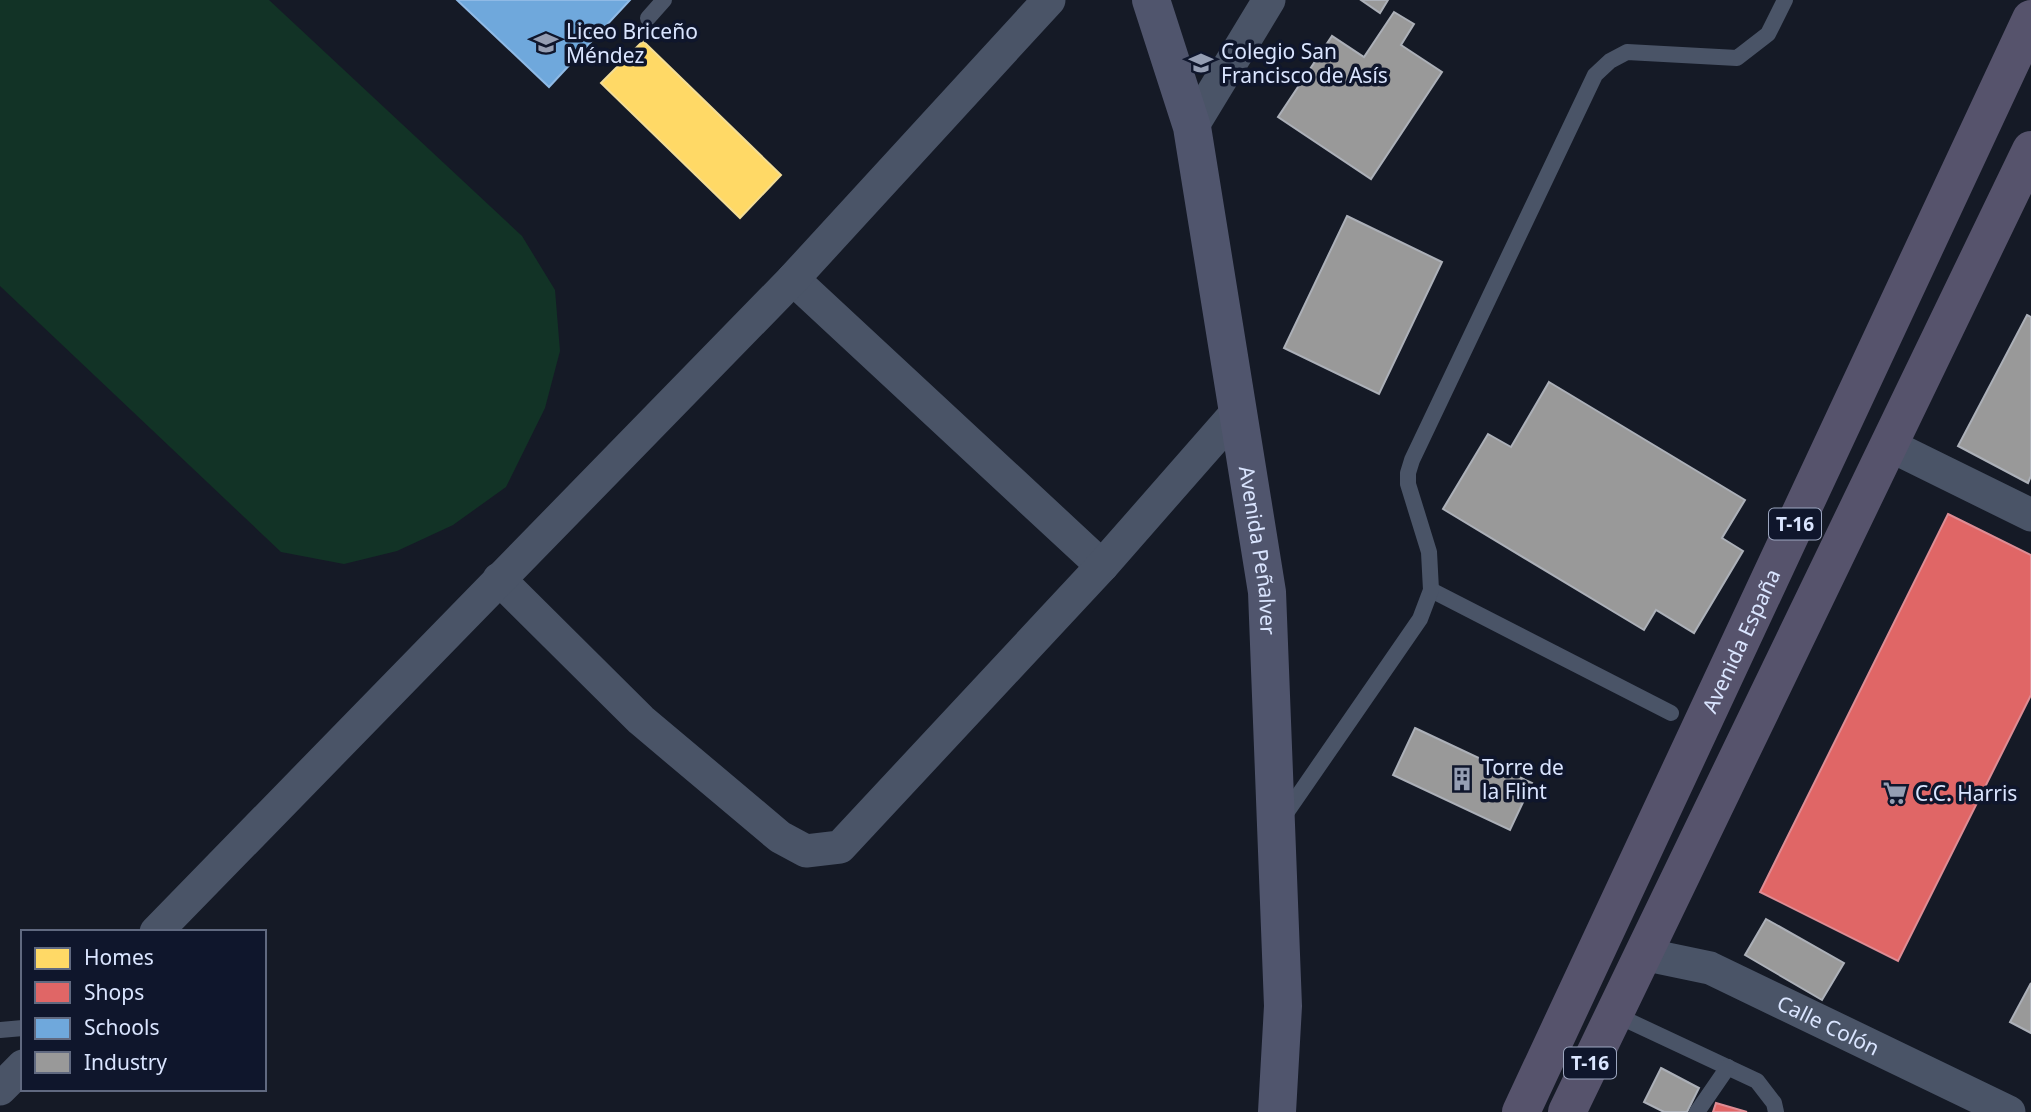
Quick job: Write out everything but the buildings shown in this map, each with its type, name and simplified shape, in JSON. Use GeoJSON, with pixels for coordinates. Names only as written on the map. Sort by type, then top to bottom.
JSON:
{"type":"FeatureCollection","features":[{"type":"Feature","properties":{"kind":"highway","name":"Avenida España"},"geometry":{"type":"LineString","coordinates":[[1521,1112],[2031,19]]}},
{"type":"Feature","properties":{"kind":"highway","name":"T-16"},"geometry":{"type":"LineString","coordinates":[[1987,113],[2031,81]]}},
{"type":"Feature","properties":{"kind":"highway","name":"T-16"},"geometry":{"type":"LineString","coordinates":[[1567,1112],[1889,444],[2028,166]]}},
{"type":"Feature","properties":{"kind":"main road","name":"Avenida Peñalver"},"geometry":{"type":"LineString","coordinates":[[1151,0],[1192,127],[1267,592],[1283,1006],[1277,1112]]}},
{"type":"Feature","properties":{"kind":"street"},"geometry":{"type":"LineString","coordinates":[[158,930],[793,279],[1049,0]]}},
{"type":"Feature","properties":{"kind":"street"},"geometry":{"type":"LineString","coordinates":[[1192,127],[1269,0]]}},
{"type":"Feature","properties":{"kind":"street"},"geometry":{"type":"LineString","coordinates":[[793,279],[1102,566]]}},
{"type":"Feature","properties":{"kind":"street"},"geometry":{"type":"LineString","coordinates":[[499,579],[641,720],[780,837],[806,851],[840,847],[1102,566],[1238,411]]}},
{"type":"Feature","properties":{"kind":"street"},"geometry":{"type":"LineString","coordinates":[[1889,444],[2031,515]]}},
{"type":"Feature","properties":{"kind":"street","name":"Calle Colón"},"geometry":{"type":"LineString","coordinates":[[1643,954],[1710,968],[2009,1112]]}},
{"type":"Feature","properties":{"kind":"street"},"geometry":{"type":"LineString","coordinates":[[0,1089],[21,1068]]}},
{"type":"Feature","properties":{"kind":"lane"},"geometry":{"type":"LineString","coordinates":[[648,18],[664,0]]}},
{"type":"Feature","properties":{"kind":"lane"},"geometry":{"type":"LineString","coordinates":[[1276,829],[1420,619],[1431,590],[1429,552],[1408,484],[1412,460],[1595,75],[1610,61],[1627,52],[1737,58],[1768,34],[1785,0]]}},
{"type":"Feature","properties":{"kind":"lane"},"geometry":{"type":"LineString","coordinates":[[1431,590],[1671,713]]}},
{"type":"Feature","properties":{"kind":"lane"},"geometry":{"type":"LineString","coordinates":[[1614,1014],[1756,1081],[1774,1103],[1776,1112]]}},
{"type":"Feature","properties":{"kind":"lane"},"geometry":{"type":"LineString","coordinates":[[0,1030],[21,1028]]}},
{"type":"Feature","properties":{"kind":"lane"},"geometry":{"type":"LineString","coordinates":[[1697,1112],[1728,1067]]}},
{"type":"Feature","properties":{"kind":"green space"},"geometry":{"type":"Polygon","coordinates":[[[0,0],[269,0],[522,236],[555,290],[560,351],[545,408],[506,487],[453,525],[397,551],[344,564],[281,552],[0,286],[0,0]]]}},
{"type":"Feature","properties":{"kind":"place","name":"Liceo Briceño Méndez"},"geometry":{"type":"Point","coordinates":[546,43]}},
{"type":"Feature","properties":{"kind":"place","name":"Colegio San Francisco de Asís"},"geometry":{"type":"Point","coordinates":[1201,63]}},
{"type":"Feature","properties":{"kind":"place","name":"Torre de la Flint"},"geometry":{"type":"Point","coordinates":[1462,779]}},
{"type":"Feature","properties":{"kind":"place","name":"C.C. Harris"},"geometry":{"type":"Point","coordinates":[1895,793]}}]}
